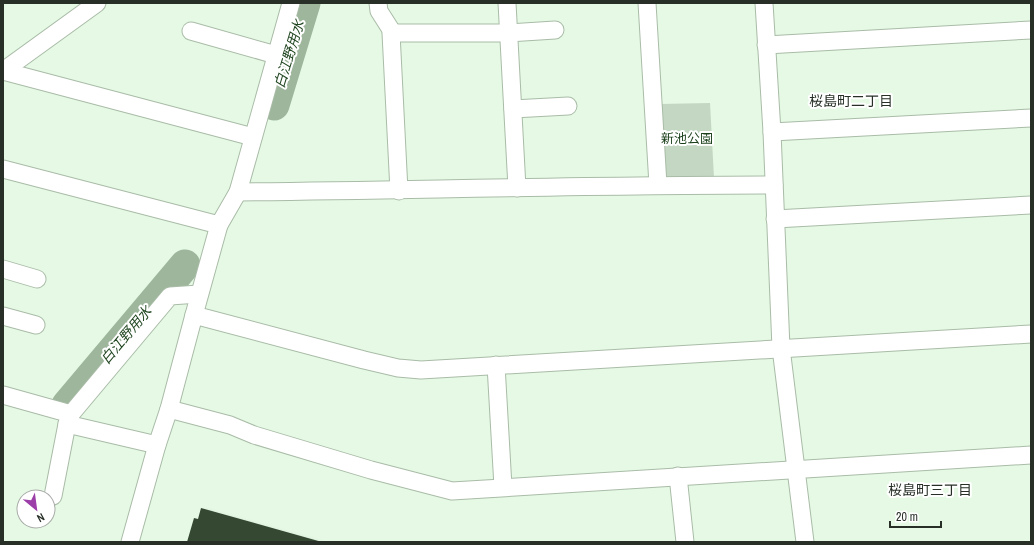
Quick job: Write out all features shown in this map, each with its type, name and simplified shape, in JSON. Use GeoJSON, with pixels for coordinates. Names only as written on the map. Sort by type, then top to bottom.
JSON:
{"type":"FeatureCollection","features":[{"type":"Feature","properties":{"kind":"street"},"geometry":{"type":"LineString","coordinates":[[3,71],[97,3]]}},
{"type":"Feature","properties":{"kind":"street"},"geometry":{"type":"LineString","coordinates":[[130,542],[157,445],[170,409],[199,294],[219,225],[238,192],[290,3]]}},
{"type":"Feature","properties":{"kind":"street"},"geometry":{"type":"LineString","coordinates":[[378,3],[379,11],[393,33]]}},
{"type":"Feature","properties":{"kind":"street"},"geometry":{"type":"LineString","coordinates":[[507,3],[517,188]]}},
{"type":"Feature","properties":{"kind":"street"},"geometry":{"type":"LineString","coordinates":[[647,3],[658,185]]}},
{"type":"Feature","properties":{"kind":"street"},"geometry":{"type":"LineString","coordinates":[[764,3],[772,132],[781,348],[805,542]]}},
{"type":"Feature","properties":{"kind":"street"},"geometry":{"type":"LineString","coordinates":[[393,33],[508,33],[555,30]]}},
{"type":"Feature","properties":{"kind":"street"},"geometry":{"type":"LineString","coordinates":[[766,45],[1031,30]]}},
{"type":"Feature","properties":{"kind":"street"},"geometry":{"type":"LineString","coordinates":[[191,31],[276,55]]}},
{"type":"Feature","properties":{"kind":"street"},"geometry":{"type":"LineString","coordinates":[[393,33],[391,33],[400,190]]}},
{"type":"Feature","properties":{"kind":"street"},"geometry":{"type":"LineString","coordinates":[[3,71],[253,137]]}},
{"type":"Feature","properties":{"kind":"street"},"geometry":{"type":"LineString","coordinates":[[513,109],[568,106]]}},
{"type":"Feature","properties":{"kind":"street"},"geometry":{"type":"LineString","coordinates":[[772,132],[1031,118]]}},
{"type":"Feature","properties":{"kind":"street"},"geometry":{"type":"LineString","coordinates":[[3,169],[219,225]]}},
{"type":"Feature","properties":{"kind":"street"},"geometry":{"type":"LineString","coordinates":[[238,192],[658,185],[774,185]]}},
{"type":"Feature","properties":{"kind":"street"},"geometry":{"type":"LineString","coordinates":[[775,219],[1031,205]]}},
{"type":"Feature","properties":{"kind":"street"},"geometry":{"type":"LineString","coordinates":[[3,269],[37,279]]}},
{"type":"Feature","properties":{"kind":"street"},"geometry":{"type":"LineString","coordinates":[[54,489],[69,419],[170,296],[199,294]]}},
{"type":"Feature","properties":{"kind":"street"},"geometry":{"type":"LineString","coordinates":[[194,315],[398,368],[421,370],[1031,334]]}},
{"type":"Feature","properties":{"kind":"street"},"geometry":{"type":"LineString","coordinates":[[3,316],[36,325]]}},
{"type":"Feature","properties":{"kind":"street"},"geometry":{"type":"LineString","coordinates":[[496,365],[503,487]]}},
{"type":"Feature","properties":{"kind":"street"},"geometry":{"type":"LineString","coordinates":[[3,396],[69,419],[157,445]]}},
{"type":"Feature","properties":{"kind":"street"},"geometry":{"type":"LineString","coordinates":[[170,409],[230,425],[254,435],[371,470],[452,490],[1031,456]]}},
{"type":"Feature","properties":{"kind":"street"},"geometry":{"type":"LineString","coordinates":[[678,476],[685,542]]}},
{"type":"Feature","properties":{"kind":"green space","name":"新池公園"},"geometry":{"type":"Polygon","coordinates":[[[710,103],[714,178],[669,180],[664,172],[660,104],[710,103]]]}},
{"type":"Feature","properties":{"kind":"building"},"geometry":{"type":"Polygon","coordinates":[[[201,508],[322,542],[187,542],[194,518],[198,519],[201,508]]]}},
{"type":"Feature","properties":{"kind":"waterway","name":"白江野用水"},"geometry":{"type":"LineString","coordinates":[[274,105],[305,3]]}},
{"type":"Feature","properties":{"kind":"waterway","name":"白江野用水"},"geometry":{"type":"LineString","coordinates":[[67,405],[185,265]]}},
{"type":"Feature","properties":{"kind":"district","name":"桜島町二丁目"},"geometry":{"type":"Point","coordinates":[851,101]}},
{"type":"Feature","properties":{"kind":"district","name":"桜島町三丁目"},"geometry":{"type":"Point","coordinates":[930,490]}}]}
